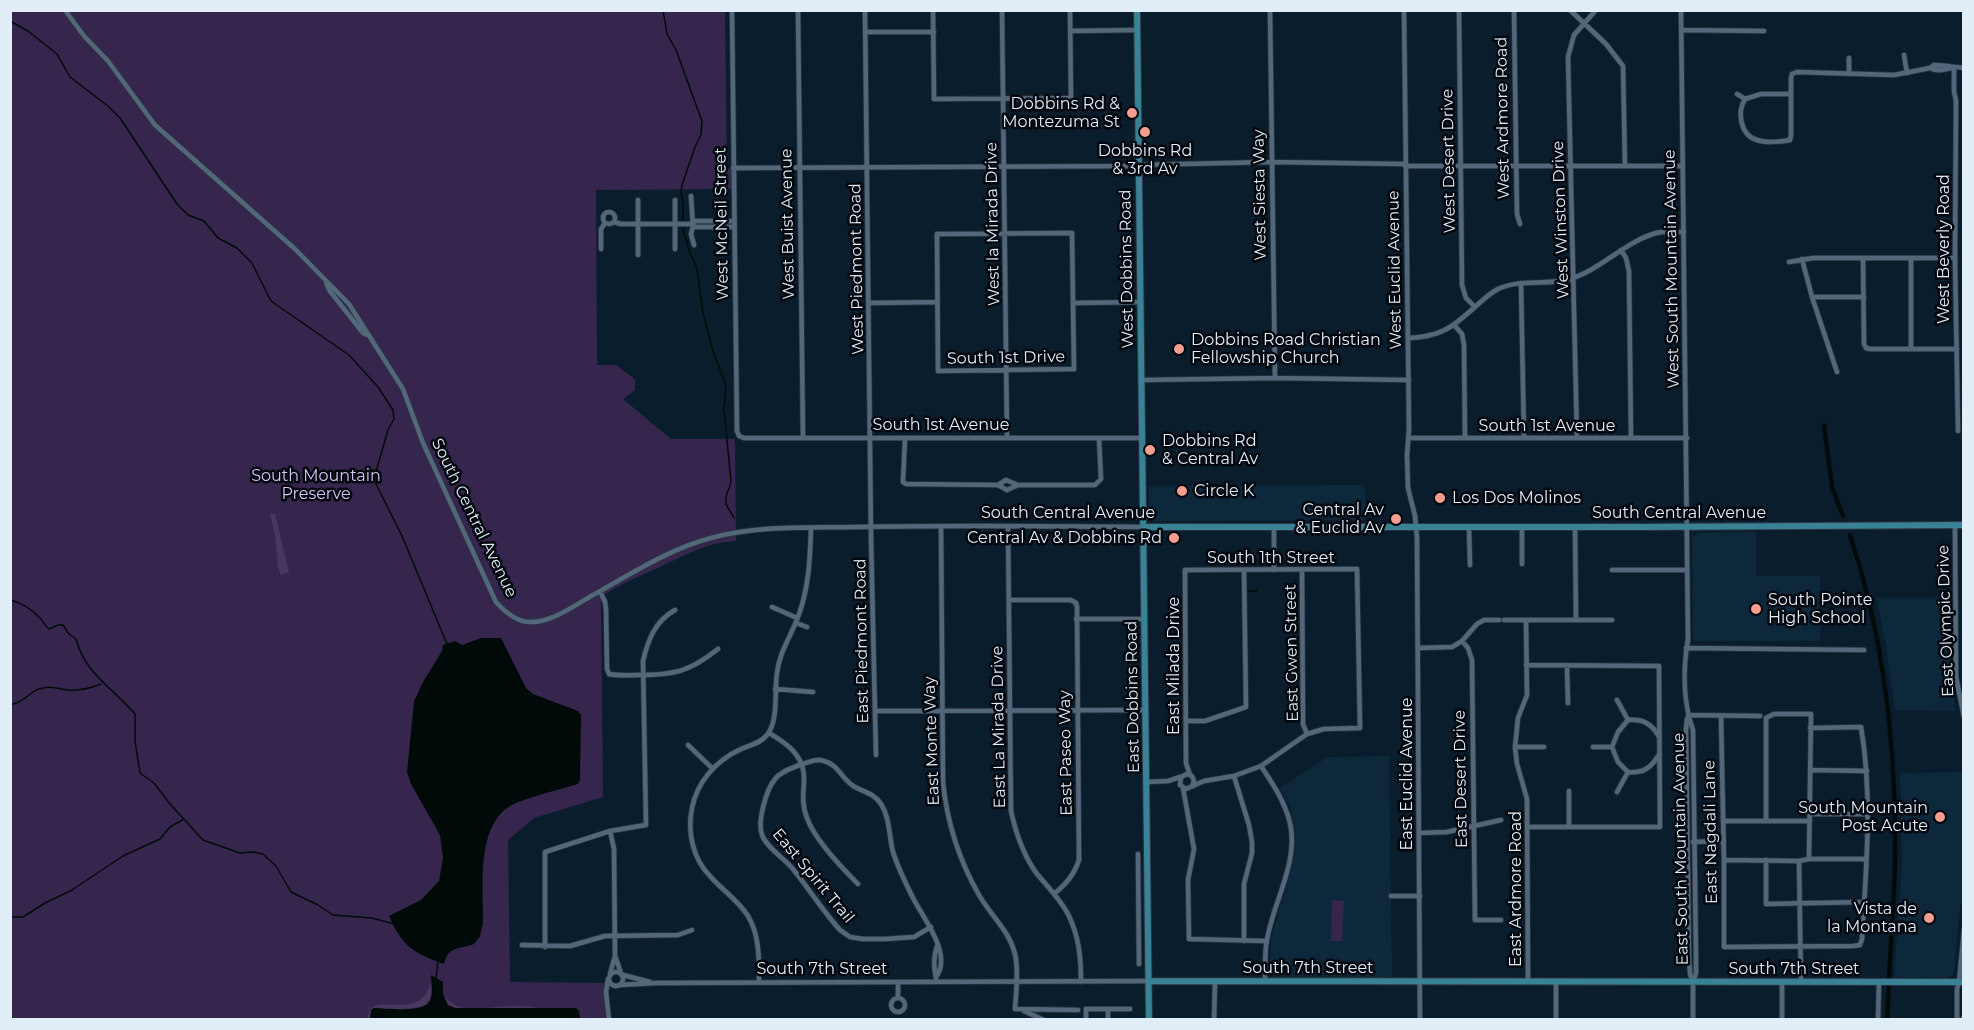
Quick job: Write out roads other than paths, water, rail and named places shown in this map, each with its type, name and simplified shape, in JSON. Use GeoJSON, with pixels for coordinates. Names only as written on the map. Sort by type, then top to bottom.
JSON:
{"type":"FeatureCollection","features":[{"type":"Feature","properties":{"kind":"main road","name":"West Dobbins Road"},"geometry":{"type":"LineString","coordinates":[[1137,10],[1144,527]]}},
{"type":"Feature","properties":{"kind":"main road","name":"South Central Avenue"},"geometry":{"type":"LineString","coordinates":[[1144,527],[1964,525]]}},
{"type":"Feature","properties":{"kind":"main road","name":"East Dobbins Road"},"geometry":{"type":"LineString","coordinates":[[1144,527],[1149,1020]]}},
{"type":"Feature","properties":{"kind":"main road","name":"South 7th Street"},"geometry":{"type":"LineString","coordinates":[[1150,981],[1962,984]]}},
{"type":"Feature","properties":{"kind":"street","name":"South Central Avenue"},"geometry":{"type":"LineString","coordinates":[[65,10],[84,36],[108,61],[155,125],[295,249],[326,282],[342,308],[367,335],[391,367],[405,392],[423,443],[499,606],[515,618],[535,622],[556,615],[657,561],[708,538],[757,529],[872,526],[1144,527]]}},
{"type":"Feature","properties":{"kind":"street","name":"West McNeil Street"},"geometry":{"type":"LineString","coordinates":[[732,10],[737,425],[740,436]]}},
{"type":"Feature","properties":{"kind":"street","name":"West Buist Avenue"},"geometry":{"type":"LineString","coordinates":[[798,10],[803,438]]}},
{"type":"Feature","properties":{"kind":"street","name":"West Piedmont Road"},"geometry":{"type":"LineString","coordinates":[[865,10],[872,526]]}},
{"type":"Feature","properties":{"kind":"street"},"geometry":{"type":"LineString","coordinates":[[933,10],[934,99],[1071,98],[1070,10]]}},
{"type":"Feature","properties":{"kind":"street","name":"West la Mirada Drive"},"geometry":{"type":"LineString","coordinates":[[1002,10],[1007,437]]}},
{"type":"Feature","properties":{"kind":"street","name":"West Siesta Way"},"geometry":{"type":"LineString","coordinates":[[1270,10],[1275,378]]}},
{"type":"Feature","properties":{"kind":"street","name":"West Euclid Avenue"},"geometry":{"type":"LineString","coordinates":[[1404,10],[1408,488],[1416,527]]}},
{"type":"Feature","properties":{"kind":"street","name":"West Desert Drive"},"geometry":{"type":"LineString","coordinates":[[1459,10],[1462,285],[1466,298],[1475,307]]}},
{"type":"Feature","properties":{"kind":"street","name":"West Ardmore Road"},"geometry":{"type":"LineString","coordinates":[[1514,10],[1517,214],[1520,224]]}},
{"type":"Feature","properties":{"kind":"street"},"geometry":{"type":"LineString","coordinates":[[1570,10],[1606,44],[1623,66],[1625,166]]}},
{"type":"Feature","properties":{"kind":"street","name":"West Winston Drive"},"geometry":{"type":"LineString","coordinates":[[1577,438],[1569,51],[1574,35],[1596,10]]}},
{"type":"Feature","properties":{"kind":"street","name":"West South Mountain Avenue"},"geometry":{"type":"LineString","coordinates":[[1681,10],[1687,526]]}},
{"type":"Feature","properties":{"kind":"street"},"geometry":{"type":"LineString","coordinates":[[1070,31],[1138,30]]}},
{"type":"Feature","properties":{"kind":"street"},"geometry":{"type":"LineString","coordinates":[[1681,30],[1764,31]]}},
{"type":"Feature","properties":{"kind":"street"},"geometry":{"type":"LineString","coordinates":[[865,32],[934,32]]}},
{"type":"Feature","properties":{"kind":"street"},"geometry":{"type":"LineString","coordinates":[[1904,55],[1907,73]]}},
{"type":"Feature","properties":{"kind":"street"},"geometry":{"type":"LineString","coordinates":[[1849,58],[1849,74]]}},
{"type":"Feature","properties":{"kind":"street"},"geometry":{"type":"LineString","coordinates":[[1744,99],[1741,106],[1741,118],[1750,136],[1759,141],[1790,140],[1792,74],[1797,72],[1894,75],[1946,65],[1964,68]]}},
{"type":"Feature","properties":{"kind":"street","name":"West Beverly Road"},"geometry":{"type":"LineString","coordinates":[[1954,67],[1955,258],[1961,403],[1958,430]]}},
{"type":"Feature","properties":{"kind":"street"},"geometry":{"type":"LineString","coordinates":[[1737,94],[1744,99]]}},
{"type":"Feature","properties":{"kind":"street"},"geometry":{"type":"LineString","coordinates":[[1744,99],[1761,94],[1791,94]]}},
{"type":"Feature","properties":{"kind":"street"},"geometry":{"type":"LineString","coordinates":[[1956,158],[1964,157]]}},
{"type":"Feature","properties":{"kind":"street"},"geometry":{"type":"LineString","coordinates":[[733,168],[1003,167],[1271,162],[1461,166],[1683,166]]}},
{"type":"Feature","properties":{"kind":"street"},"geometry":{"type":"LineString","coordinates":[[691,196],[691,234],[694,245]]}},
{"type":"Feature","properties":{"kind":"street"},"geometry":{"type":"LineString","coordinates":[[638,200],[638,255]]}},
{"type":"Feature","properties":{"kind":"street"},"geometry":{"type":"LineString","coordinates":[[675,200],[675,249]]}},
{"type":"Feature","properties":{"kind":"street"},"geometry":{"type":"LineString","coordinates":[[601,249],[601,229],[605,223],[603,216],[608,212],[614,215],[614,222]]}},
{"type":"Feature","properties":{"kind":"street"},"geometry":{"type":"LineString","coordinates":[[1956,215],[1964,215]]}},
{"type":"Feature","properties":{"kind":"street"},"geometry":{"type":"LineString","coordinates":[[605,223],[692,224],[734,221]]}},
{"type":"Feature","properties":{"kind":"street"},"geometry":{"type":"LineString","coordinates":[[692,224],[734,227]]}},
{"type":"Feature","properties":{"kind":"street"},"geometry":{"type":"LineString","coordinates":[[869,303],[936,302],[937,234],[1072,232],[1074,303],[1141,302]]}},
{"type":"Feature","properties":{"kind":"street"},"geometry":{"type":"LineString","coordinates":[[1408,338],[1430,336],[1455,326],[1491,293],[1500,288],[1521,283],[1557,281],[1575,277],[1655,233],[1684,232]]}},
{"type":"Feature","properties":{"kind":"street"},"geometry":{"type":"LineString","coordinates":[[1621,250],[1626,258],[1629,271],[1631,438]]}},
{"type":"Feature","properties":{"kind":"street"},"geometry":{"type":"LineString","coordinates":[[1863,258],[1864,344],[1866,348],[1957,349]]}},
{"type":"Feature","properties":{"kind":"street"},"geometry":{"type":"LineString","coordinates":[[1911,258],[1911,349]]}},
{"type":"Feature","properties":{"kind":"street"},"geometry":{"type":"LineString","coordinates":[[1789,262],[1802,259],[1955,258]]}},
{"type":"Feature","properties":{"kind":"street"},"geometry":{"type":"LineString","coordinates":[[1802,259],[1837,372]]}},
{"type":"Feature","properties":{"kind":"street"},"geometry":{"type":"LineString","coordinates":[[1521,283],[1524,438]]}},
{"type":"Feature","properties":{"kind":"street"},"geometry":{"type":"LineString","coordinates":[[1812,297],[1864,297]]}},
{"type":"Feature","properties":{"kind":"street","name":"South 1st Drive"},"geometry":{"type":"LineString","coordinates":[[936,302],[938,371],[1074,369],[1074,303]]}},
{"type":"Feature","properties":{"kind":"street"},"geometry":{"type":"LineString","coordinates":[[1455,326],[1463,339],[1464,438]]}},
{"type":"Feature","properties":{"kind":"street"},"geometry":{"type":"LineString","coordinates":[[1142,380],[1275,378],[1408,380]]}},
{"type":"Feature","properties":{"kind":"street","name":"South 1st Avenue"},"geometry":{"type":"LineString","coordinates":[[740,436],[744,438],[1143,438]]}},
{"type":"Feature","properties":{"kind":"street"},"geometry":{"type":"LineString","coordinates":[[905,438],[903,482],[910,485],[998,485],[1007,490],[1018,485]]}},
{"type":"Feature","properties":{"kind":"street"},"geometry":{"type":"LineString","coordinates":[[998,485],[1006,480],[1018,485],[1095,485],[1101,479],[1099,438]]}},
{"type":"Feature","properties":{"kind":"street","name":"South 1st Avenue"},"geometry":{"type":"LineString","coordinates":[[1408,438],[1687,438]]}},
{"type":"Feature","properties":{"kind":"street","name":"East Olympic Drive"},"geometry":{"type":"LineString","coordinates":[[1955,525],[1956,677],[1964,717]]}},
{"type":"Feature","properties":{"kind":"street","name":"East Piedmont Road"},"geometry":{"type":"LineString","coordinates":[[872,526],[876,755]]}},
{"type":"Feature","properties":{"kind":"street","name":"East Monte Way"},"geometry":{"type":"LineString","coordinates":[[940,526],[943,782],[946,812],[964,866],[985,904],[1007,933],[1015,954],[1018,1010]]}},
{"type":"Feature","properties":{"kind":"street","name":"East La Mirada Drive"},"geometry":{"type":"LineString","coordinates":[[1008,526],[1011,798],[1014,829],[1027,859],[1068,915],[1078,939],[1081,982]]}},
{"type":"Feature","properties":{"kind":"street","name":"East South Mountain Avenue"},"geometry":{"type":"LineString","coordinates":[[1687,526],[1686,648],[1688,715],[1693,730],[1691,842],[1696,974],[1693,982],[1693,1020]]}},
{"type":"Feature","properties":{"kind":"street"},"geometry":{"type":"LineString","coordinates":[[1274,527],[1274,570]]}},
{"type":"Feature","properties":{"kind":"street","name":"East Euclid Avenue"},"geometry":{"type":"LineString","coordinates":[[1416,527],[1420,1020]]}},
{"type":"Feature","properties":{"kind":"street"},"geometry":{"type":"LineString","coordinates":[[1469,527],[1470,565]]}},
{"type":"Feature","properties":{"kind":"street"},"geometry":{"type":"LineString","coordinates":[[1522,527],[1522,564]]}},
{"type":"Feature","properties":{"kind":"street"},"geometry":{"type":"LineString","coordinates":[[1575,527],[1576,620]]}},
{"type":"Feature","properties":{"kind":"street"},"geometry":{"type":"LineString","coordinates":[[759,982],[759,949],[752,925],[742,908],[701,865],[693,844],[690,821],[692,807],[703,780],[736,751],[758,743],[769,733],[774,723],[775,689],[781,655],[796,621],[809,577],[811,528]]}},
{"type":"Feature","properties":{"kind":"street","name":"South 1th Street"},"geometry":{"type":"LineString","coordinates":[[1185,570],[1357,569],[1360,728],[1324,729],[1307,734]]}},
{"type":"Feature","properties":{"kind":"street","name":"East Milada Drive"},"geometry":{"type":"LineString","coordinates":[[1182,776],[1186,763],[1185,570]]}},
{"type":"Feature","properties":{"kind":"street"},"geometry":{"type":"LineString","coordinates":[[1186,722],[1205,722],[1246,707],[1244,570]]}},
{"type":"Feature","properties":{"kind":"street","name":"East Gwen Street"},"geometry":{"type":"LineString","coordinates":[[1302,570],[1303,724],[1307,734]]}},
{"type":"Feature","properties":{"kind":"street"},"geometry":{"type":"LineString","coordinates":[[1612,570],[1688,570]]}},
{"type":"Feature","properties":{"kind":"street"},"geometry":{"type":"LineString","coordinates":[[600,591],[606,602],[609,674],[667,674],[685,670],[718,649]]}},
{"type":"Feature","properties":{"kind":"street","name":"East Paseo Way"},"geometry":{"type":"LineString","coordinates":[[1009,600],[1071,600],[1076,603],[1079,860],[1068,882],[1054,894]]}},
{"type":"Feature","properties":{"kind":"street"},"geometry":{"type":"LineString","coordinates":[[772,607],[807,627]]}},
{"type":"Feature","properties":{"kind":"street"},"geometry":{"type":"LineString","coordinates":[[545,947],[545,852],[610,831],[646,825],[643,661],[653,631],[667,614],[675,610]]}},
{"type":"Feature","properties":{"kind":"street"},"geometry":{"type":"LineString","coordinates":[[1077,619],[1146,619]]}},
{"type":"Feature","properties":{"kind":"street","name":"East Ardmore Road"},"geometry":{"type":"LineString","coordinates":[[1526,620],[1527,695],[1518,718],[1515,747],[1516,764],[1527,799],[1528,982]]}},
{"type":"Feature","properties":{"kind":"street"},"geometry":{"type":"LineString","coordinates":[[1418,648],[1446,648],[1462,641],[1475,621],[1612,620]]}},
{"type":"Feature","properties":{"kind":"street","name":"East Desert Drive"},"geometry":{"type":"LineString","coordinates":[[1462,641],[1468,648],[1472,660],[1475,920],[1501,920]]}},
{"type":"Feature","properties":{"kind":"street"},"geometry":{"type":"LineString","coordinates":[[1686,648],[1864,650]]}},
{"type":"Feature","properties":{"kind":"street"},"geometry":{"type":"LineString","coordinates":[[1526,665],[1659,666],[1660,739],[1660,827],[1528,827]]}},
{"type":"Feature","properties":{"kind":"street"},"geometry":{"type":"LineString","coordinates":[[1567,667],[1568,703]]}},
{"type":"Feature","properties":{"kind":"street"},"geometry":{"type":"LineString","coordinates":[[775,689],[813,692]]}},
{"type":"Feature","properties":{"kind":"street"},"geometry":{"type":"LineString","coordinates":[[1617,700],[1628,720]]}},
{"type":"Feature","properties":{"kind":"street"},"geometry":{"type":"LineString","coordinates":[[875,711],[1146,710]]}},
{"type":"Feature","properties":{"kind":"street"},"geometry":{"type":"LineString","coordinates":[[1766,821],[1766,718],[1774,714],[1811,714],[1809,859]]}},
{"type":"Feature","properties":{"kind":"street"},"geometry":{"type":"LineString","coordinates":[[1688,715],[1760,716]]}},
{"type":"Feature","properties":{"kind":"street","name":"East Nagdali Lane"},"geometry":{"type":"LineString","coordinates":[[1721,716],[1724,947],[1801,946]]}},
{"type":"Feature","properties":{"kind":"street"},"geometry":{"type":"LineString","coordinates":[[1660,739],[1648,723],[1639,719],[1628,720],[1618,732],[1612,747],[1618,762],[1628,772],[1642,773],[1660,754]]}},
{"type":"Feature","properties":{"kind":"street"},"geometry":{"type":"LineString","coordinates":[[1801,946],[1860,945],[1868,814],[1867,771],[1861,727],[1810,728]]}},
{"type":"Feature","properties":{"kind":"street"},"geometry":{"type":"LineString","coordinates":[[769,733],[798,755],[804,780],[803,804],[810,825],[858,884]]}},
{"type":"Feature","properties":{"kind":"street"},"geometry":{"type":"LineString","coordinates":[[1168,781],[1182,787],[1191,787],[1204,781],[1234,777],[1261,766],[1307,734]]}},
{"type":"Feature","properties":{"kind":"street"},"geometry":{"type":"LineString","coordinates":[[688,745],[713,769]]}},
{"type":"Feature","properties":{"kind":"street"},"geometry":{"type":"LineString","coordinates":[[1515,747],[1544,747]]}},
{"type":"Feature","properties":{"kind":"street"},"geometry":{"type":"LineString","coordinates":[[1593,747],[1612,747]]}},
{"type":"Feature","properties":{"kind":"street"},"geometry":{"type":"LineString","coordinates":[[802,765],[817,759],[827,761],[853,787],[881,802],[894,852],[914,899],[937,939],[940,964],[936,979]]}},
{"type":"Feature","properties":{"kind":"street","name":"East Milada Drive"},"geometry":{"type":"LineString","coordinates":[[1186,763],[1191,776]]}},
{"type":"Feature","properties":{"kind":"street","name":"East Spirit Trail"},"geometry":{"type":"LineString","coordinates":[[802,765],[789,769],[776,778],[770,787],[760,827],[763,838],[792,868],[830,919],[850,937],[906,938],[914,937],[931,927]]}},
{"type":"Feature","properties":{"kind":"street"},"geometry":{"type":"LineString","coordinates":[[1261,766],[1286,810],[1291,825],[1292,841],[1290,860],[1266,941],[1265,981]]}},
{"type":"Feature","properties":{"kind":"street"},"geometry":{"type":"LineString","coordinates":[[1810,770],[1867,771]]}},
{"type":"Feature","properties":{"kind":"street"},"geometry":{"type":"LineString","coordinates":[[1617,792],[1628,772]]}},
{"type":"Feature","properties":{"kind":"street"},"geometry":{"type":"LineString","coordinates":[[1147,782],[1168,781],[1182,776],[1191,776],[1204,781]]}},
{"type":"Feature","properties":{"kind":"street"},"geometry":{"type":"LineString","coordinates":[[1182,776],[1180,783],[1186,802],[1194,849],[1188,880],[1189,939],[1266,941]]}},
{"type":"Feature","properties":{"kind":"street"},"geometry":{"type":"LineString","coordinates":[[1186,802],[1194,781],[1191,776]]}},
{"type":"Feature","properties":{"kind":"street"},"geometry":{"type":"LineString","coordinates":[[1234,777],[1252,842],[1252,853],[1244,884],[1244,940]]}},
{"type":"Feature","properties":{"kind":"street"},"geometry":{"type":"LineString","coordinates":[[1569,791],[1569,826]]}},
{"type":"Feature","properties":{"kind":"street"},"geometry":{"type":"LineString","coordinates":[[1810,814],[1868,814]]}},
{"type":"Feature","properties":{"kind":"street"},"geometry":{"type":"LineString","coordinates":[[1419,832],[1447,832],[1501,820]]}},
{"type":"Feature","properties":{"kind":"street"},"geometry":{"type":"LineString","coordinates":[[1723,821],[1810,821]]}},
{"type":"Feature","properties":{"kind":"street"},"geometry":{"type":"LineString","coordinates":[[609,1020],[607,984],[615,956],[614,849],[610,831]]}},
{"type":"Feature","properties":{"kind":"street"},"geometry":{"type":"LineString","coordinates":[[1691,842],[1724,841]]}},
{"type":"Feature","properties":{"kind":"street"},"geometry":{"type":"LineString","coordinates":[[1138,854],[1139,964]]}},
{"type":"Feature","properties":{"kind":"street"},"geometry":{"type":"LineString","coordinates":[[1724,860],[1866,859]]}},
{"type":"Feature","properties":{"kind":"street"},"geometry":{"type":"LineString","coordinates":[[1766,860],[1766,904],[1864,902]]}},
{"type":"Feature","properties":{"kind":"street"},"geometry":{"type":"LineString","coordinates":[[1799,861],[1801,982]]}},
{"type":"Feature","properties":{"kind":"street"},"geometry":{"type":"LineString","coordinates":[[1138,867],[1148,866]]}},
{"type":"Feature","properties":{"kind":"street"},"geometry":{"type":"LineString","coordinates":[[1391,896],[1420,896]]}},
{"type":"Feature","properties":{"kind":"street"},"geometry":{"type":"LineString","coordinates":[[522,945],[570,946],[604,936],[678,935],[692,930]]}},
{"type":"Feature","properties":{"kind":"street"},"geometry":{"type":"LineString","coordinates":[[1961,1019],[1957,1008],[1957,989],[1962,984],[1964,930]]}},
{"type":"Feature","properties":{"kind":"street"},"geometry":{"type":"LineString","coordinates":[[1138,948],[1149,948]]}},
{"type":"Feature","properties":{"kind":"street"},"geometry":{"type":"LineString","coordinates":[[608,996],[623,981],[615,956]]}},
{"type":"Feature","properties":{"kind":"street","name":"South 7th Street"},"geometry":{"type":"LineString","coordinates":[[609,976],[615,971],[652,983]]}},
{"type":"Feature","properties":{"kind":"street"},"geometry":{"type":"LineString","coordinates":[[609,976],[610,983],[616,986]]}},
{"type":"Feature","properties":{"kind":"street","name":"South 7th Street"},"geometry":{"type":"LineString","coordinates":[[616,986],[652,983],[898,982],[936,979],[1150,981]]}},
{"type":"Feature","properties":{"kind":"street"},"geometry":{"type":"LineString","coordinates":[[898,982],[898,997]]}},
{"type":"Feature","properties":{"kind":"street"},"geometry":{"type":"LineString","coordinates":[[1214,1020],[1215,982]]}},
{"type":"Feature","properties":{"kind":"street"},"geometry":{"type":"LineString","coordinates":[[1556,982],[1556,1020]]}},
{"type":"Feature","properties":{"kind":"street"},"geometry":{"type":"LineString","coordinates":[[1782,982],[1782,1020]]}},
{"type":"Feature","properties":{"kind":"street"},"geometry":{"type":"LineString","coordinates":[[1878,1020],[1880,982]]}},
{"type":"Feature","properties":{"kind":"street"},"geometry":{"type":"LineString","coordinates":[[898,997],[893,999],[891,1004],[893,1010],[898,1012]]}},
{"type":"Feature","properties":{"kind":"street"},"geometry":{"type":"LineString","coordinates":[[898,997],[905,1005],[898,1012]]}},
{"type":"Feature","properties":{"kind":"street"},"geometry":{"type":"LineString","coordinates":[[1957,1008],[1964,1007]]}},
{"type":"Feature","properties":{"kind":"street"},"geometry":{"type":"LineString","coordinates":[[1086,1020],[1086,1009],[1131,1009]]}},
{"type":"Feature","properties":{"kind":"street"},"geometry":{"type":"LineString","coordinates":[[1108,1009],[1108,1020]]}},
{"type":"Feature","properties":{"kind":"street"},"geometry":{"type":"LineString","coordinates":[[1018,1010],[1078,1010]]}},
{"type":"Feature","properties":{"kind":"street"},"geometry":{"type":"LineString","coordinates":[[1018,1010],[1044,1020]]}},
{"type":"Feature","properties":{"kind":"street"},"geometry":{"type":"LineString","coordinates":[[898,1012],[898,1020]]}},
{"type":"Feature","properties":{"kind":"waterway"},"geometry":{"type":"LineString","coordinates":[[663,10],[667,34],[676,50],[702,121],[701,135],[682,185],[683,220]]}},
{"type":"Feature","properties":{"kind":"waterway"},"geometry":{"type":"LineString","coordinates":[[10,21],[28,31],[57,54],[70,77],[120,118],[177,204],[188,215],[204,221],[218,238],[237,248],[252,263],[271,301],[349,355],[378,387],[393,410],[394,419],[388,430],[377,468],[376,484],[402,536],[447,644]]}},
{"type":"Feature","properties":{"kind":"waterway"},"geometry":{"type":"LineString","coordinates":[[683,229],[697,268],[703,313],[713,351],[726,386],[724,409],[731,481],[726,500],[727,507],[734,518]]}},
{"type":"Feature","properties":{"kind":"waterway"},"geometry":{"type":"LineString","coordinates":[[1824,425],[1832,487],[1843,516]]}},
{"type":"Feature","properties":{"kind":"waterway"},"geometry":{"type":"LineString","coordinates":[[1850,535],[1871,608],[1889,723],[1895,856],[1889,980]]}},
{"type":"Feature","properties":{"kind":"waterway"},"geometry":{"type":"LineString","coordinates":[[1247,591],[1257,591]]}},
{"type":"Feature","properties":{"kind":"waterway"},"geometry":{"type":"LineString","coordinates":[[10,600],[30,609],[49,629],[63,625],[76,639],[80,651],[93,671],[135,714],[135,741],[140,773],[154,783],[203,840],[240,853],[263,854],[276,866],[291,892],[333,915],[372,918],[394,924]]}},
{"type":"Feature","properties":{"kind":"waterway"},"geometry":{"type":"LineString","coordinates":[[10,705],[43,688],[77,690],[101,684]]}},
{"type":"Feature","properties":{"kind":"waterway"},"geometry":{"type":"LineString","coordinates":[[10,917],[23,917],[72,890],[123,856],[160,839],[170,827],[184,819]]}},
{"type":"Feature","properties":{"kind":"waterway"},"geometry":{"type":"LineString","coordinates":[[436,979],[438,960]]}},
{"type":"Feature","properties":{"kind":"waterway"},"geometry":{"type":"LineString","coordinates":[[1887,1020],[1889,986]]}},
{"type":"Feature","properties":{"kind":"place","name":"Dobbins Rd & Montezuma St"},"geometry":{"type":"Point","coordinates":[1132,113]}},
{"type":"Feature","properties":{"kind":"place","name":"Dobbins Rd & 3rd Av"},"geometry":{"type":"Point","coordinates":[1145,132]}},
{"type":"Feature","properties":{"kind":"place","name":"Dobbins Road Christian Fellowship Church"},"geometry":{"type":"Point","coordinates":[1179,349]}},
{"type":"Feature","properties":{"kind":"place","name":"Dobbins Rd & Central Av"},"geometry":{"type":"Point","coordinates":[1150,450]}},
{"type":"Feature","properties":{"kind":"place","name":"Circle K"},"geometry":{"type":"Point","coordinates":[1182,491]}},
{"type":"Feature","properties":{"kind":"place","name":"Los Dos Molinos"},"geometry":{"type":"Point","coordinates":[1440,498]}},
{"type":"Feature","properties":{"kind":"place","name":"Central Av & Euclid Av"},"geometry":{"type":"Point","coordinates":[1396,519]}},
{"type":"Feature","properties":{"kind":"place","name":"Central Av & Dobbins Rd"},"geometry":{"type":"Point","coordinates":[1174,538]}},
{"type":"Feature","properties":{"kind":"place","name":"South Pointe High School"},"geometry":{"type":"Point","coordinates":[1756,609]}},
{"type":"Feature","properties":{"kind":"place","name":"South Mountain Post Acute"},"geometry":{"type":"Point","coordinates":[1940,817]}},
{"type":"Feature","properties":{"kind":"place","name":"Vista de la Montana"},"geometry":{"type":"Point","coordinates":[1929,918]}},
{"type":"Feature","properties":{"kind":"park label","name":"South Mountain Preserve"},"geometry":{"type":"Point","coordinates":[316,485]}}]}
